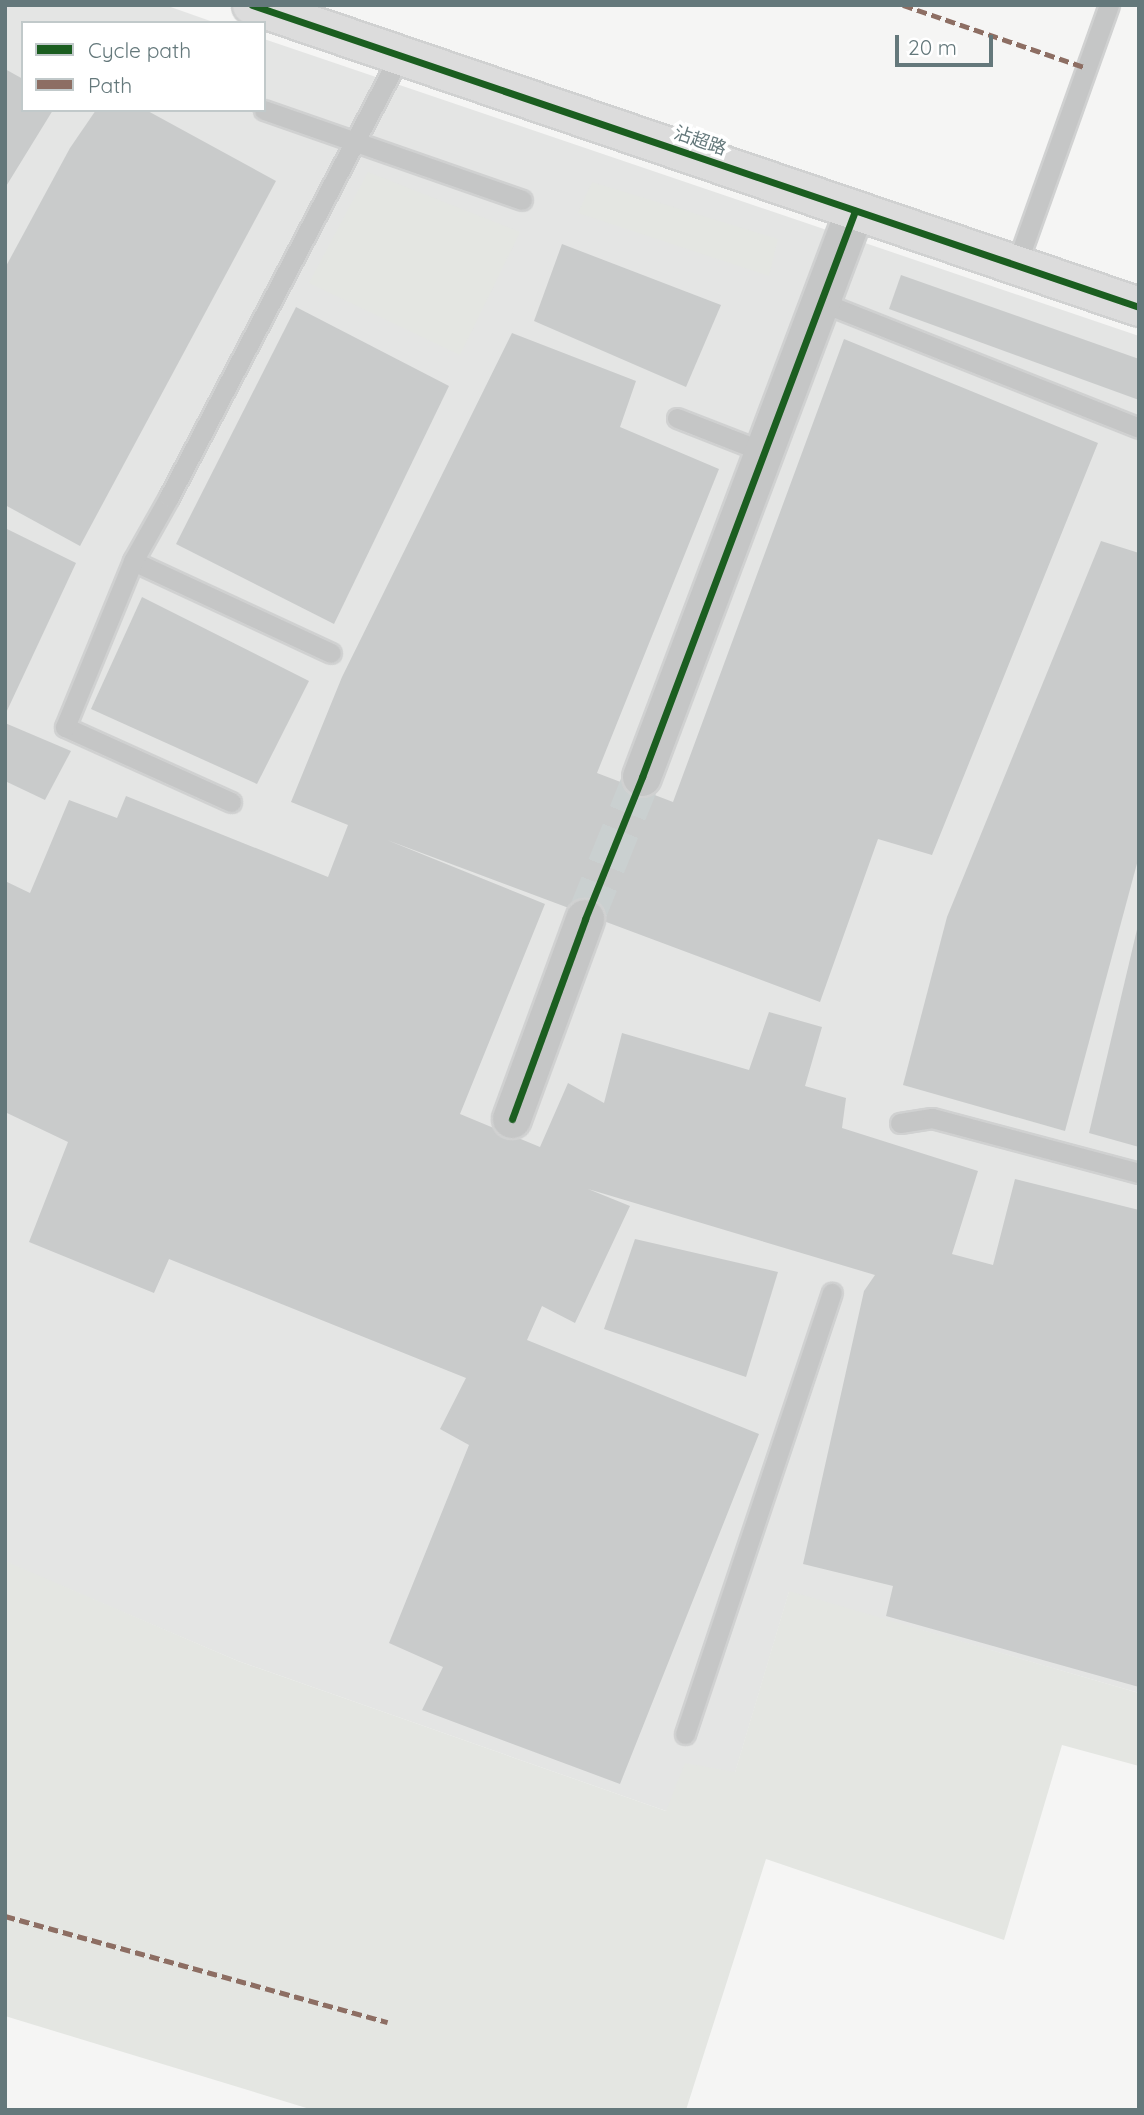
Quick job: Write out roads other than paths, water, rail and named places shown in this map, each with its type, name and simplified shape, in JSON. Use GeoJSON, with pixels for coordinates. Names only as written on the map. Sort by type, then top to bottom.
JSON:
{"type":"FeatureCollection","features":[{"type":"Feature","properties":{"kind":"street","name":"沾超路"},"geometry":{"type":"LineString","coordinates":[[252,5],[1139,307]]}},
{"type":"Feature","properties":{"kind":"street"},"geometry":{"type":"LineString","coordinates":[[642,777],[855,211]]}},
{"type":"Feature","properties":{"kind":"street"},"geometry":{"type":"LineString","coordinates":[[513,1119],[585,919]]}},
{"type":"Feature","properties":{"kind":"lane"},"geometry":{"type":"LineString","coordinates":[[1016,266],[1109,5]]}},
{"type":"Feature","properties":{"kind":"lane"},"geometry":{"type":"LineString","coordinates":[[231,802],[65,727],[133,561],[400,56]]}},
{"type":"Feature","properties":{"kind":"lane"},"geometry":{"type":"LineString","coordinates":[[266,111],[522,200]]}},
{"type":"Feature","properties":{"kind":"lane"},"geometry":{"type":"LineString","coordinates":[[821,302],[1139,428]]}},
{"type":"Feature","properties":{"kind":"lane"},"geometry":{"type":"LineString","coordinates":[[677,418],[764,452]]}},
{"type":"Feature","properties":{"kind":"lane"},"geometry":{"type":"LineString","coordinates":[[133,561],[331,653]]}},
{"type":"Feature","properties":{"kind":"lane"},"geometry":{"type":"LineString","coordinates":[[900,1123],[932,1118],[1139,1173]]}},
{"type":"Feature","properties":{"kind":"lane"},"geometry":{"type":"LineString","coordinates":[[685,1734],[832,1293]]}},
{"type":"Feature","properties":{"kind":"tunnel"},"geometry":{"type":"LineString","coordinates":[[585,919],[642,777]]}}]}
